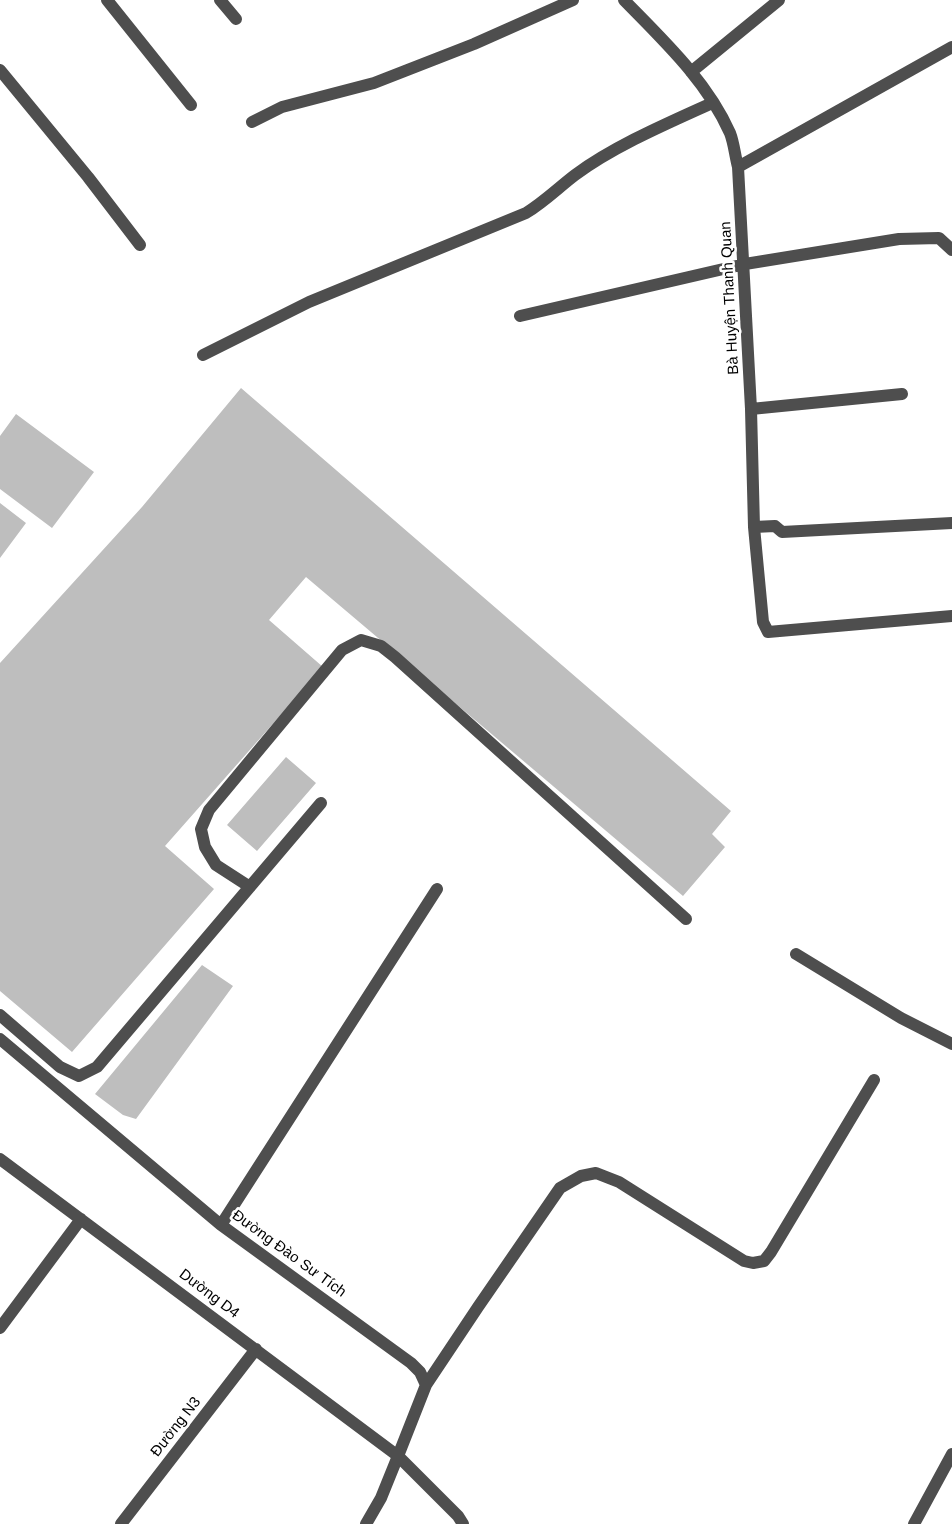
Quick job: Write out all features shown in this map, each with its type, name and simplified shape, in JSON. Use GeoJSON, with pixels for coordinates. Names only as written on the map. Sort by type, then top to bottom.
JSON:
{"type":"FeatureCollection","features":[{"type":"Feature","properties":{"kind":"street"},"geometry":{"type":"LineString","coordinates":[[107,0],[191,104]]}},
{"type":"Feature","properties":{"kind":"street"},"geometry":{"type":"LineString","coordinates":[[220,0],[236,19]]}},
{"type":"Feature","properties":{"kind":"street"},"geometry":{"type":"LineString","coordinates":[[252,122],[282,107],[374,83],[474,44],[573,0]]}},
{"type":"Feature","properties":{"kind":"street","name":"Bà Huyện Thanh Quan"},"geometry":{"type":"LineString","coordinates":[[624,0],[684,62],[691,72],[730,134],[738,167],[752,409],[754,527],[760,611],[768,632],[952,616]]}},
{"type":"Feature","properties":{"kind":"street"},"geometry":{"type":"LineString","coordinates":[[691,72],[780,0]]}},
{"type":"Feature","properties":{"kind":"street"},"geometry":{"type":"LineString","coordinates":[[738,167],[952,46]]}},
{"type":"Feature","properties":{"kind":"street"},"geometry":{"type":"LineString","coordinates":[[0,70],[88,177],[140,245]]}},
{"type":"Feature","properties":{"kind":"street"},"geometry":{"type":"LineString","coordinates":[[203,355],[309,302],[526,213],[546,201],[575,175],[602,159],[654,130],[712,103]]}},
{"type":"Feature","properties":{"kind":"street"},"geometry":{"type":"LineString","coordinates":[[520,316],[745,264],[899,239],[939,238],[952,250]]}},
{"type":"Feature","properties":{"kind":"street"},"geometry":{"type":"LineString","coordinates":[[752,409],[902,394]]}},
{"type":"Feature","properties":{"kind":"street"},"geometry":{"type":"LineString","coordinates":[[754,527],[775,526],[782,532],[952,522]]}},
{"type":"Feature","properties":{"kind":"street"},"geometry":{"type":"LineString","coordinates":[[250,887],[216,865],[205,847],[201,829],[209,810],[342,650],[361,640],[381,646],[395,656],[686,919]]}},
{"type":"Feature","properties":{"kind":"street"},"geometry":{"type":"LineString","coordinates":[[0,1015],[60,1066],[79,1076],[97,1067],[321,804]]}},
{"type":"Feature","properties":{"kind":"street"},"geometry":{"type":"LineString","coordinates":[[221,1225],[437,889]]}},
{"type":"Feature","properties":{"kind":"street"},"geometry":{"type":"LineString","coordinates":[[796,954],[901,1018],[952,1044]]}},
{"type":"Feature","properties":{"kind":"street","name":"Đường Đào Sư Tích"},"geometry":{"type":"LineString","coordinates":[[0,1040],[221,1225],[411,1363],[420,1372],[426,1385]]}},
{"type":"Feature","properties":{"kind":"street"},"geometry":{"type":"LineString","coordinates":[[366,1524],[381,1498],[426,1385],[560,1188],[582,1176],[596,1173],[619,1182],[744,1260],[753,1263],[764,1261],[772,1252],[874,1080]]}},
{"type":"Feature","properties":{"kind":"street","name":"Dường D4"},"geometry":{"type":"LineString","coordinates":[[0,1159],[398,1456]]}},
{"type":"Feature","properties":{"kind":"street"},"geometry":{"type":"LineString","coordinates":[[0,1328],[82,1219]]}},
{"type":"Feature","properties":{"kind":"street","name":"Đường N3"},"geometry":{"type":"LineString","coordinates":[[121,1524],[256,1349]]}},
{"type":"Feature","properties":{"kind":"street"},"geometry":{"type":"LineString","coordinates":[[914,1524],[952,1454]]}},
{"type":"Feature","properties":{"kind":"street"},"geometry":{"type":"LineString","coordinates":[[398,1456],[458,1516],[463,1524]]}},
{"type":"Feature","properties":{"kind":"building"},"geometry":{"type":"Polygon","coordinates":[[[241,388],[731,811],[712,834],[725,847],[683,896],[306,577],[269,620],[323,667],[165,846],[214,889],[72,1052],[0,991],[0,663],[142,507],[241,388]]]}},
{"type":"Feature","properties":{"kind":"building"},"geometry":{"type":"Polygon","coordinates":[[[16,414],[94,472],[52,528],[0,489],[0,436],[16,414]]]}},
{"type":"Feature","properties":{"kind":"building"},"geometry":{"type":"Polygon","coordinates":[[[0,503],[26,523],[0,558],[0,503]]]}},
{"type":"Feature","properties":{"kind":"building"},"geometry":{"type":"Polygon","coordinates":[[[286,757],[316,783],[257,851],[227,825],[286,757]]]}},
{"type":"Feature","properties":{"kind":"building"},"geometry":{"type":"Polygon","coordinates":[[[202,965],[233,986],[136,1119],[123,1115],[95,1094],[202,965]]]}}]}
